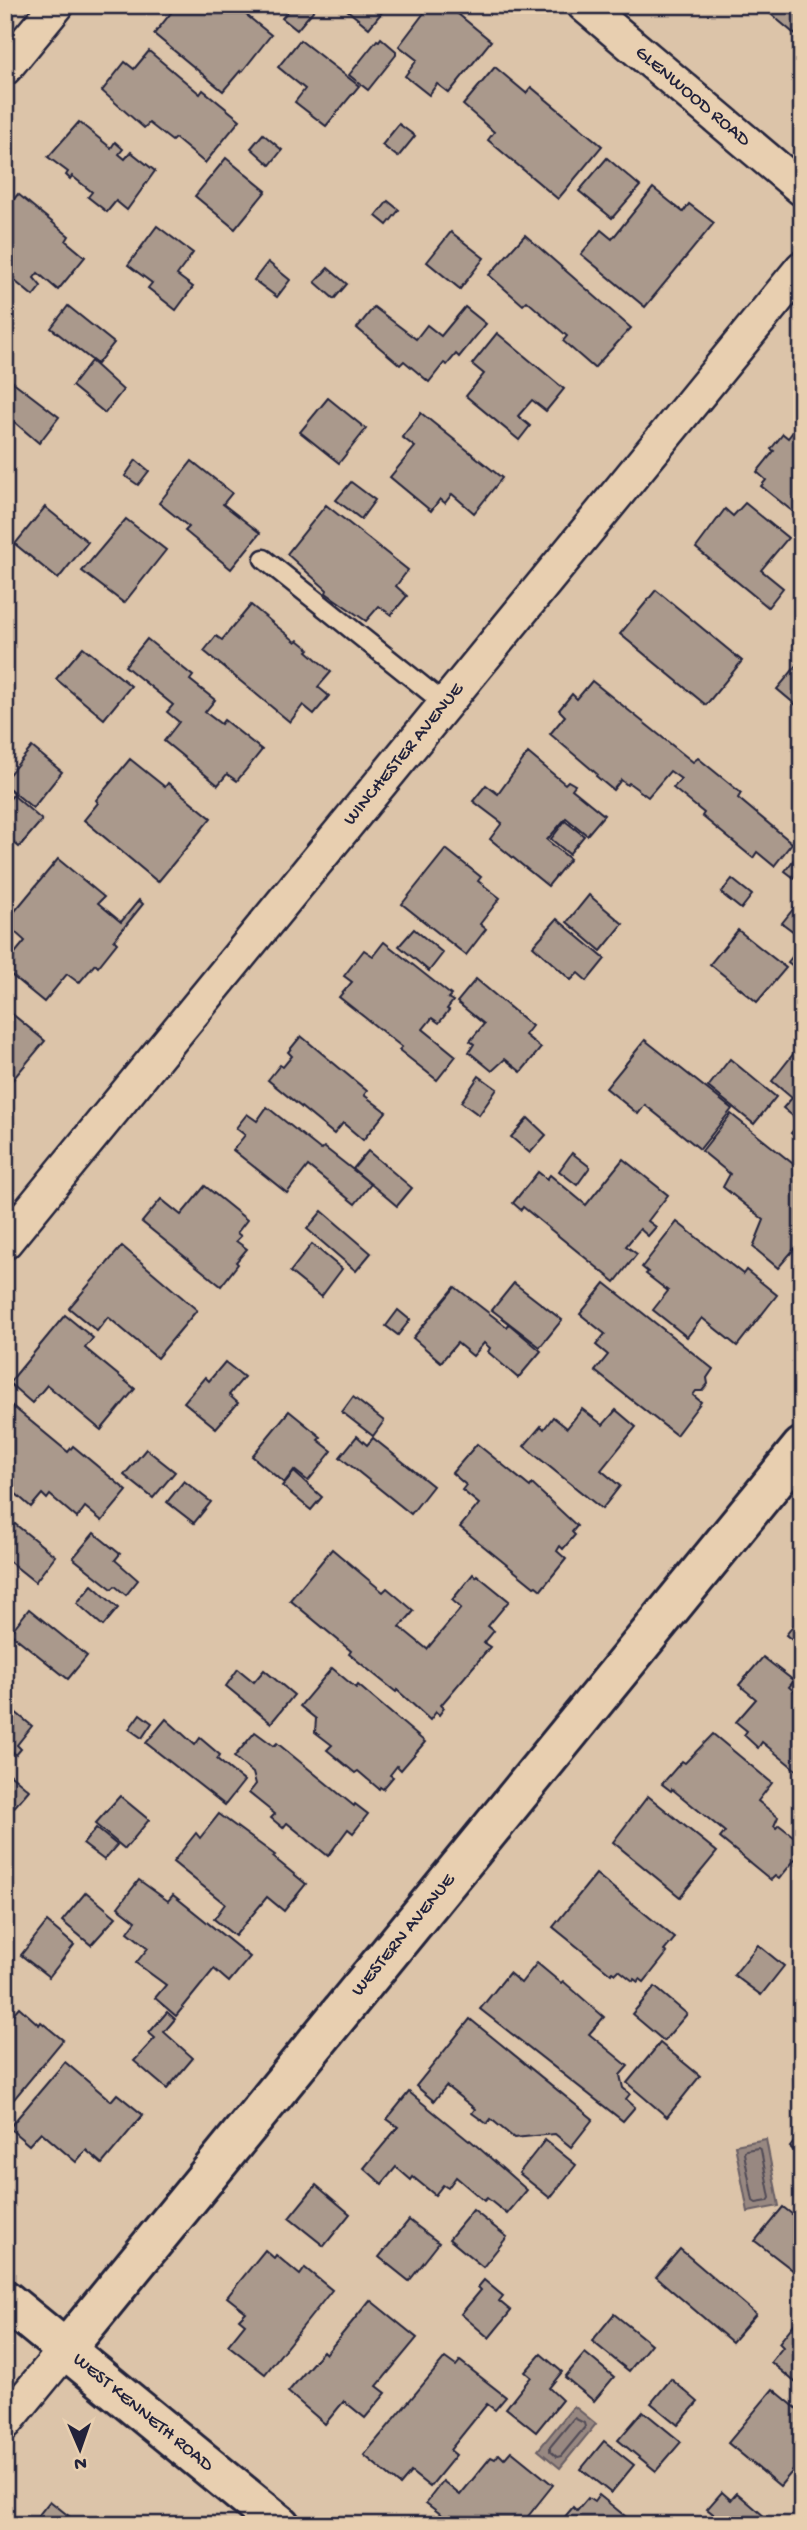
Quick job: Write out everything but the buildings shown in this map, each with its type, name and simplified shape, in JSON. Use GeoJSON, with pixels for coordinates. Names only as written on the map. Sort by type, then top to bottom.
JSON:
{"type":"FeatureCollection","features":[{"type":"Feature","properties":{"kind":"street"},"geometry":{"type":"LineString","coordinates":[[5,68],[57,5]]}},
{"type":"Feature","properties":{"kind":"street","name":"GLENWOOD ROAD"},"geometry":{"type":"LineString","coordinates":[[584,5],[802,189]]}},
{"type":"Feature","properties":{"kind":"street","name":"WINCHESTER AVENUE"},"geometry":{"type":"LineString","coordinates":[[5,1242],[802,268]]}},
{"type":"Feature","properties":{"kind":"street","name":"WESTERN AVENUE"},"geometry":{"type":"LineString","coordinates":[[5,2423],[802,1447]]}},
{"type":"Feature","properties":{"kind":"street","name":"WEST KENNETH ROAD"},"geometry":{"type":"LineString","coordinates":[[5,2300],[280,2525]]}},
{"type":"Feature","properties":{"kind":"lane"},"geometry":{"type":"LineString","coordinates":[[264,559],[445,704]]}},
{"type":"Feature","properties":{"kind":"water"},"geometry":{"type":"Polygon","coordinates":[[[766,2139],[779,2206],[748,2212],[735,2145],[766,2139]]]}},
{"type":"Feature","properties":{"kind":"water"},"geometry":{"type":"Polygon","coordinates":[[[574,2406],[596,2424],[560,2468],[538,2450],[574,2406]]]}}]}
